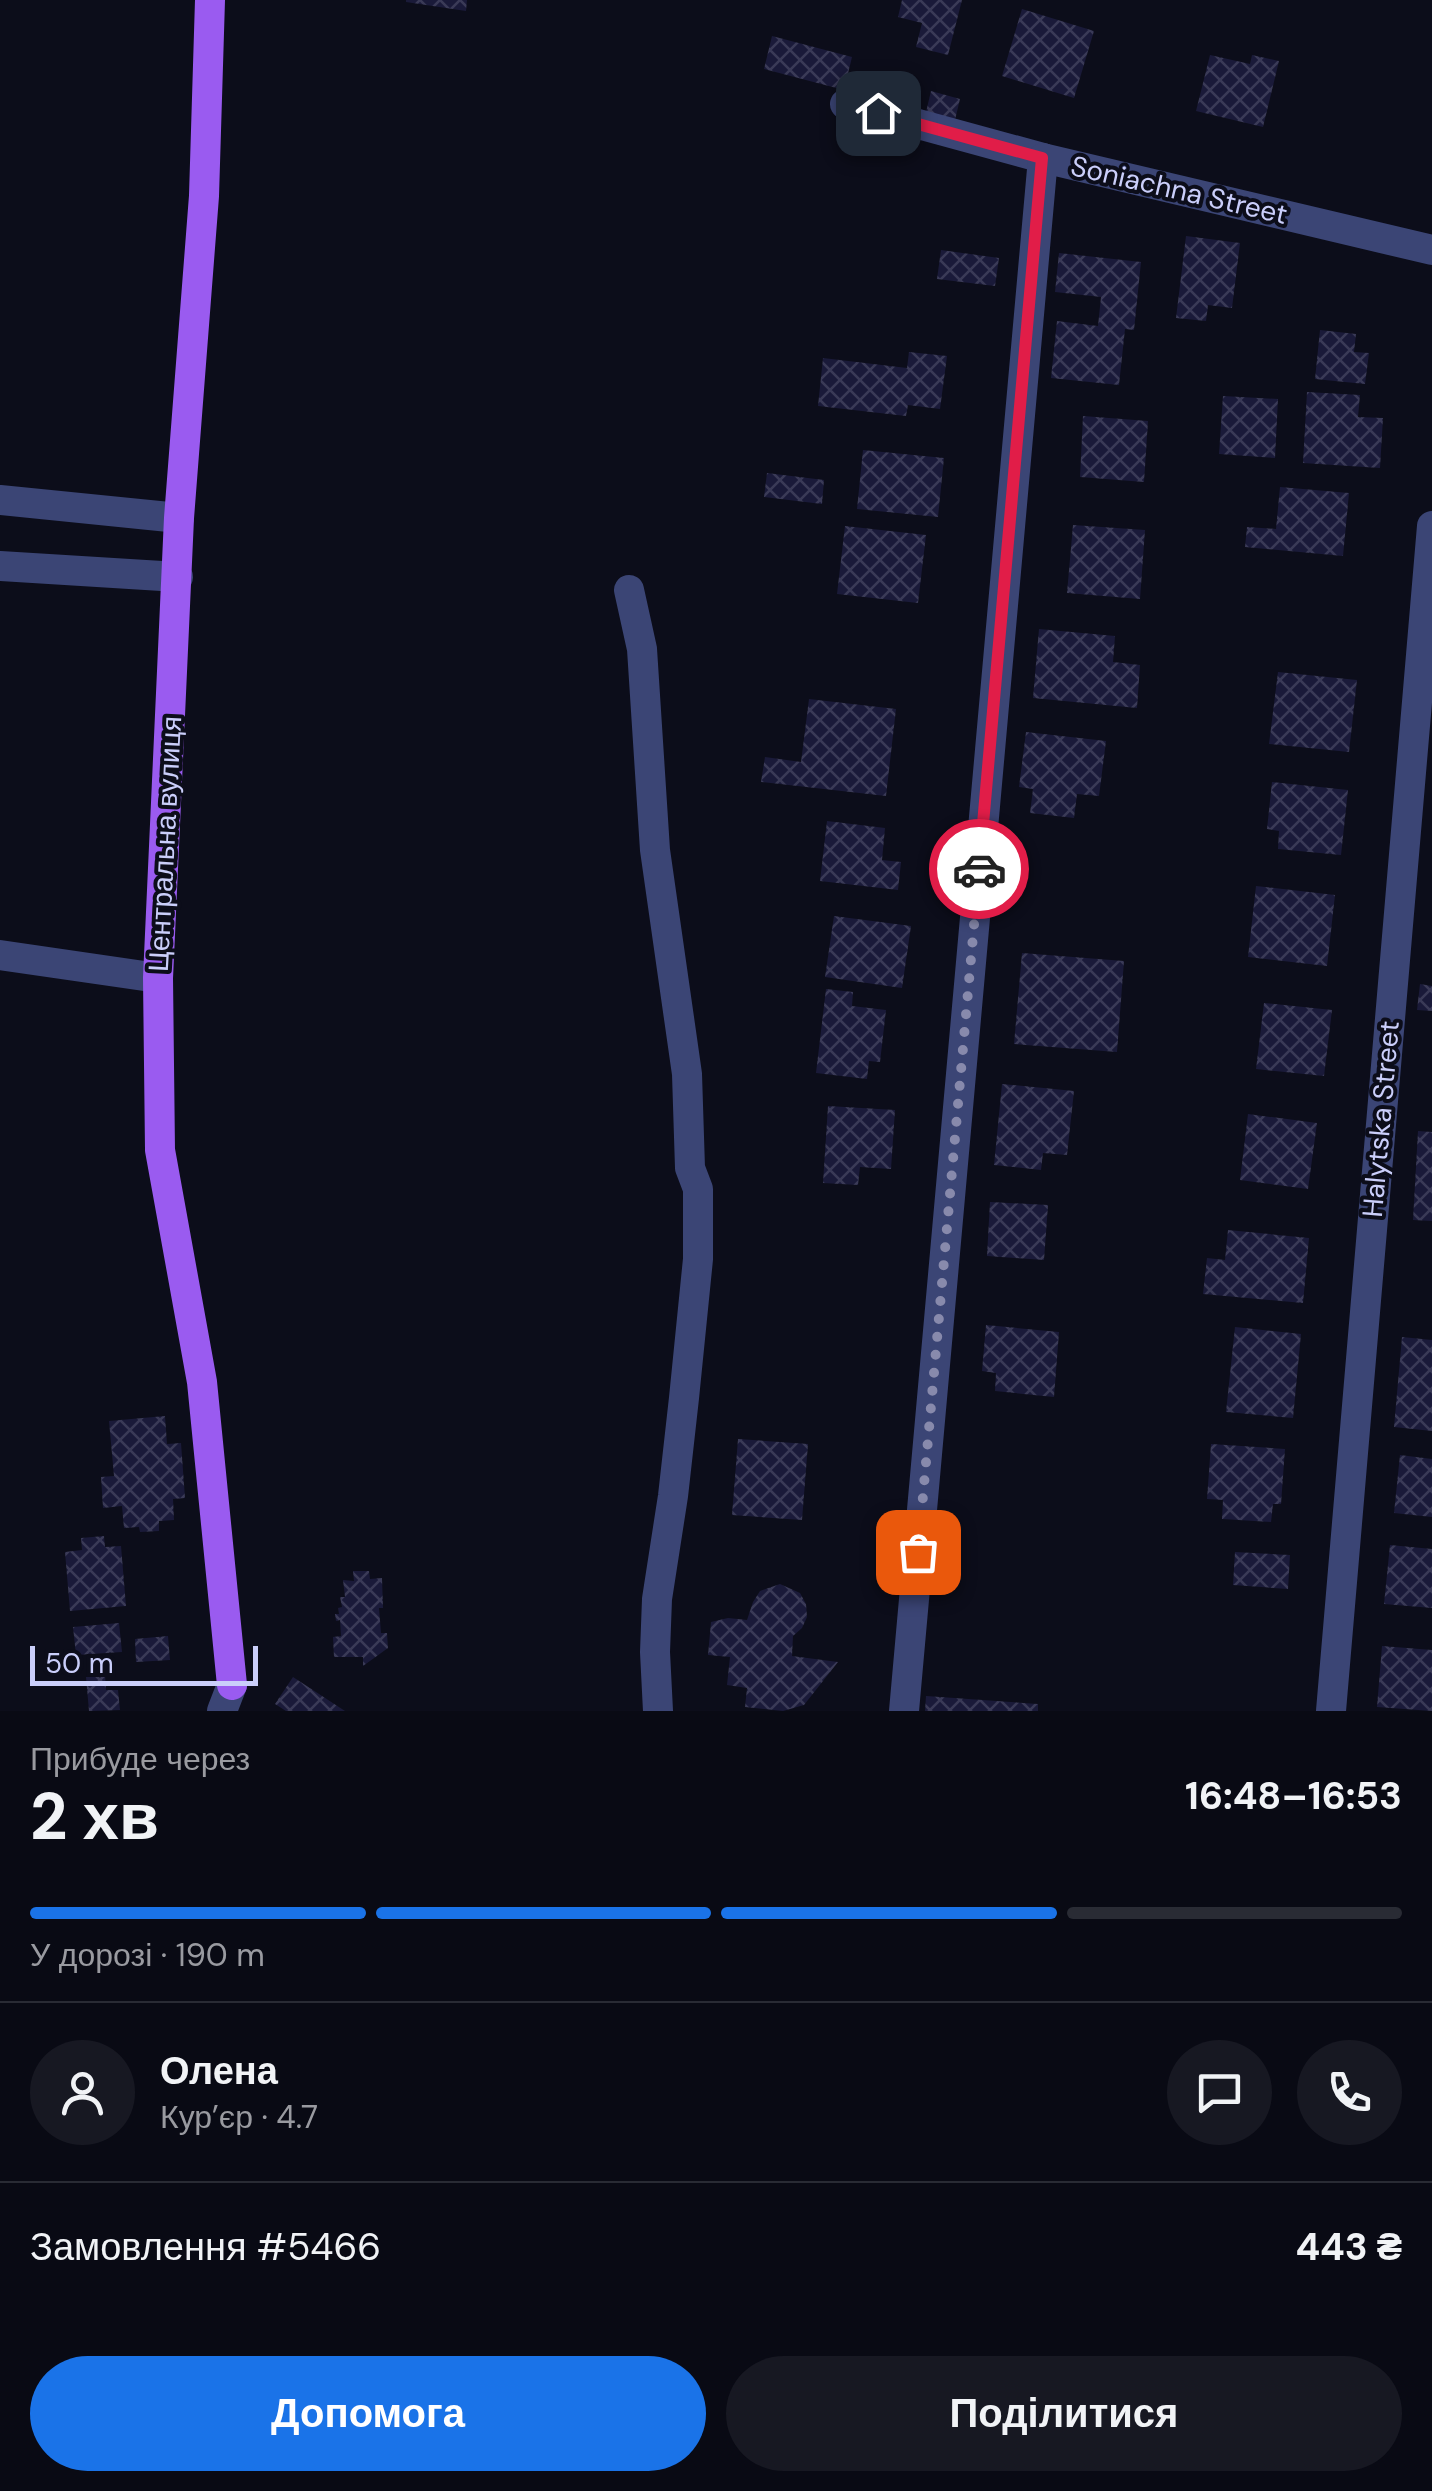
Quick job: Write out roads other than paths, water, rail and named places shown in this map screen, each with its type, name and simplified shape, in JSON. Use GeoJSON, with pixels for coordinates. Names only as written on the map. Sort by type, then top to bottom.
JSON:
{"type":"FeatureCollection","features":[{"type":"Feature","properties":{"kind":"main road","name":"Центральна вулиця"},"geometry":{"type":"LineString","coordinates":[[210,0],[204,196],[179,518],[158,978],[160,1150],[202,1382],[231,1702]]}},
{"type":"Feature","properties":{"kind":"street"},"geometry":{"type":"LineString","coordinates":[[844,104],[1042,158]]}},
{"type":"Feature","properties":{"kind":"street","name":"Soniachna Street"},"geometry":{"type":"LineString","coordinates":[[904,1711],[1042,158],[1432,250]]}},
{"type":"Feature","properties":{"kind":"street"},"geometry":{"type":"LineString","coordinates":[[0,500],[179,518]]}},
{"type":"Feature","properties":{"kind":"street","name":"Halytska Street"},"geometry":{"type":"LineString","coordinates":[[1331,1711],[1432,526]]}},
{"type":"Feature","properties":{"kind":"street"},"geometry":{"type":"LineString","coordinates":[[0,566],[178,577]]}},
{"type":"Feature","properties":{"kind":"street"},"geometry":{"type":"LineString","coordinates":[[630,590],[642,648],[655,850],[687,1074],[690,1168],[698,1189],[698,1259],[688,1364],[656,1599],[658,1711]]}},
{"type":"Feature","properties":{"kind":"street"},"geometry":{"type":"LineString","coordinates":[[0,955],[158,978]]}}]}
